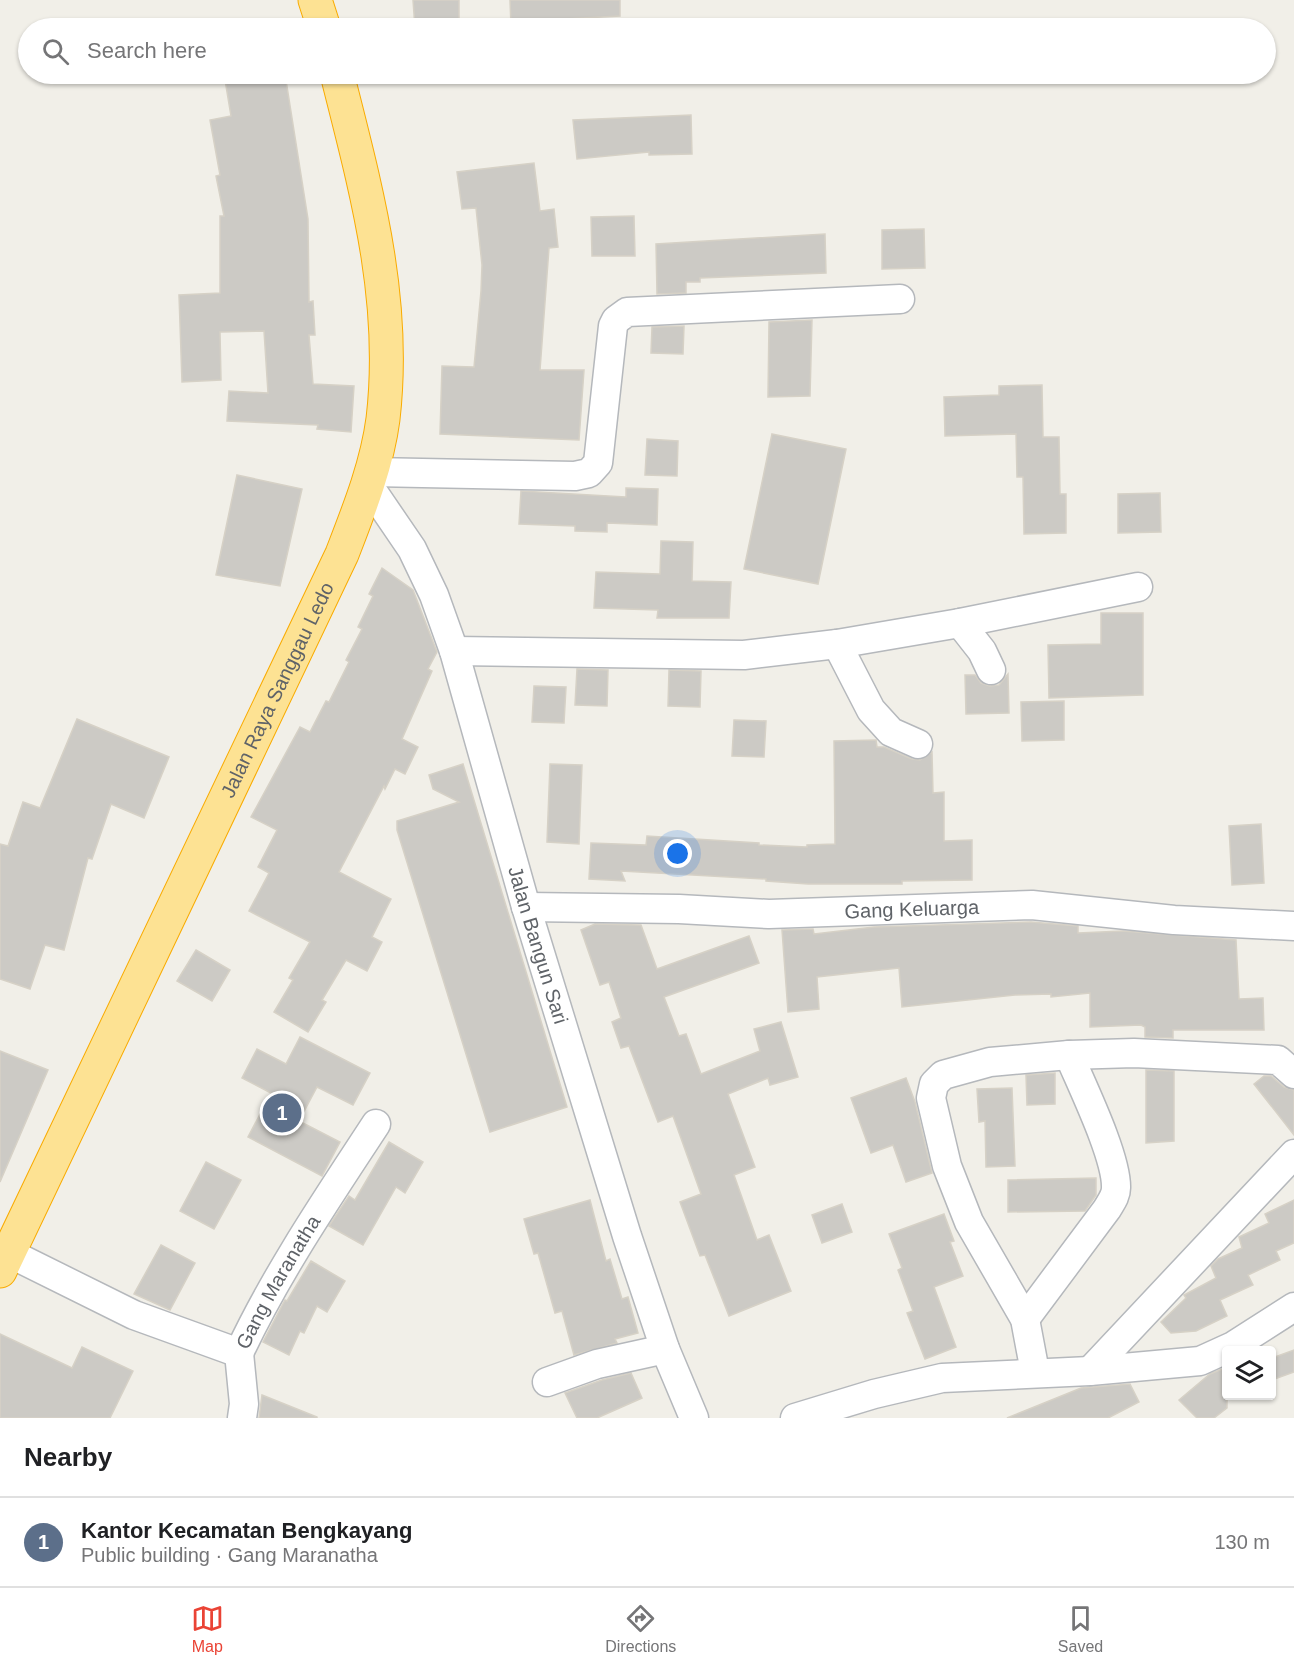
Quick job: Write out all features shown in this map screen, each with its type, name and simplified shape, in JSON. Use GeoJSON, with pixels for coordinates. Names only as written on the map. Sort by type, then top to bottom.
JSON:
{"type":"FeatureCollection","features":[{"type":"Feature","properties":{"kind":"highway"},"geometry":{"type":"LineString","coordinates":[[315,0],[321,18]]}},
{"type":"Feature","properties":{"kind":"highway","name":"Jalan Raya Sanggau Ledo"},"geometry":{"type":"LineString","coordinates":[[4,1262],[59,1142],[342,554],[369,477],[383,420],[385,301],[377,239],[339,84]]}},
{"type":"Feature","properties":{"kind":"street"},"geometry":{"type":"LineString","coordinates":[[369,477],[575,476],[589,473],[598,463],[613,326],[616,320],[627,312],[900,299]]}},
{"type":"Feature","properties":{"kind":"street","name":"Jalan Bangun Sari"},"geometry":{"type":"LineString","coordinates":[[369,477],[412,549],[434,595],[454,651],[526,908],[627,1236],[665,1349],[694,1418]]}},
{"type":"Feature","properties":{"kind":"street"},"geometry":{"type":"LineString","coordinates":[[454,651],[744,655],[837,644],[960,623],[1138,587]]}},
{"type":"Feature","properties":{"kind":"street"},"geometry":{"type":"LineString","coordinates":[[960,623],[982,651],[991,670]]}},
{"type":"Feature","properties":{"kind":"street"},"geometry":{"type":"LineString","coordinates":[[837,644],[871,710],[891,732],[918,744]]}},
{"type":"Feature","properties":{"kind":"street","name":"Gang Keluarga"},"geometry":{"type":"LineString","coordinates":[[526,908],[679,909],[769,914],[1032,905],[1174,920],[1294,926]]}},
{"type":"Feature","properties":{"kind":"street"},"geometry":{"type":"LineString","coordinates":[[1035,1372],[1025,1319],[969,1222],[957,1192],[940,1143],[932,1091],[934,1084],[943,1075],[990,1062],[1069,1055],[1134,1053],[1278,1060],[1294,1074]]}},
{"type":"Feature","properties":{"kind":"street"},"geometry":{"type":"LineString","coordinates":[[1025,1319],[1107,1209],[1116,1189],[1114,1173],[1098,1124],[1069,1055]]}},
{"type":"Feature","properties":{"kind":"street","name":"Gang Maranatha"},"geometry":{"type":"LineString","coordinates":[[4,1262],[134,1315],[239,1353],[259,1310],[303,1235],[376,1124]]}},
{"type":"Feature","properties":{"kind":"street"},"geometry":{"type":"LineString","coordinates":[[1090,1371],[1294,1154]]}},
{"type":"Feature","properties":{"kind":"street"},"geometry":{"type":"LineString","coordinates":[[795,1418],[874,1394],[942,1378],[1090,1371],[1208,1358],[1294,1307]]}},
{"type":"Feature","properties":{"kind":"street"},"geometry":{"type":"LineString","coordinates":[[547,1382],[597,1364],[665,1349]]}},
{"type":"Feature","properties":{"kind":"street"},"geometry":{"type":"LineString","coordinates":[[239,1353],[244,1404],[242,1418]]}},
{"type":"Feature","properties":{"kind":"building"},"geometry":{"type":"Polygon","coordinates":[[[413,0],[459,0],[459,18],[414,18],[413,0]]]}},
{"type":"Feature","properties":{"kind":"building"},"geometry":{"type":"Polygon","coordinates":[[[510,0],[620,0],[620,16],[511,18],[510,0]]]}},
{"type":"Feature","properties":{"kind":"building"},"geometry":{"type":"Polygon","coordinates":[[[226,84],[287,84],[308,219],[309,302],[313,301],[315,335],[309,335],[313,384],[354,386],[351,432],[317,429],[318,425],[227,421],[229,391],[268,393],[264,331],[220,332],[221,380],[182,382],[179,295],[220,293],[220,216],[224,216],[216,176],[220,175],[210,120],[231,116],[226,84]]]}},
{"type":"Feature","properties":{"kind":"building"},"geometry":{"type":"Polygon","coordinates":[[[691,115],[692,154],[649,155],[649,152],[577,159],[573,120],[691,115]]]}},
{"type":"Feature","properties":{"kind":"building"},"geometry":{"type":"Polygon","coordinates":[[[534,163],[540,211],[554,209],[558,247],[549,248],[540,370],[584,370],[579,440],[440,434],[442,366],[474,367],[481,291],[482,265],[476,208],[462,209],[457,172],[534,163]]]}},
{"type":"Feature","properties":{"kind":"building"},"geometry":{"type":"Polygon","coordinates":[[[634,216],[635,256],[592,256],[591,217],[634,216]]]}},
{"type":"Feature","properties":{"kind":"building"},"geometry":{"type":"Polygon","coordinates":[[[924,229],[925,268],[882,269],[882,230],[924,229]]]}},
{"type":"Feature","properties":{"kind":"building"},"geometry":{"type":"Polygon","coordinates":[[[825,234],[826,273],[700,278],[700,282],[686,282],[686,293],[657,294],[656,244],[825,234]]]}},
{"type":"Feature","properties":{"kind":"building"},"geometry":{"type":"Polygon","coordinates":[[[812,320],[810,396],[768,397],[769,322],[812,320]]]}},
{"type":"Feature","properties":{"kind":"building"},"geometry":{"type":"Polygon","coordinates":[[[684,326],[683,354],[651,353],[652,327],[684,326]]]}},
{"type":"Feature","properties":{"kind":"building"},"geometry":{"type":"Polygon","coordinates":[[[1042,385],[1043,437],[1059,437],[1060,494],[1066,494],[1066,533],[1024,534],[1023,477],[1017,477],[1016,434],[945,436],[944,397],[999,395],[999,386],[1042,385]]]}},
{"type":"Feature","properties":{"kind":"building"},"geometry":{"type":"Polygon","coordinates":[[[772,434],[846,449],[818,584],[744,569],[772,434]]]}},
{"type":"Feature","properties":{"kind":"building"},"geometry":{"type":"Polygon","coordinates":[[[647,439],[678,441],[677,476],[645,475],[647,439]]]}},
{"type":"Feature","properties":{"kind":"building"},"geometry":{"type":"Polygon","coordinates":[[[237,475],[302,489],[280,586],[216,575],[237,475]]]}},
{"type":"Feature","properties":{"kind":"building"},"geometry":{"type":"Polygon","coordinates":[[[626,488],[658,489],[657,525],[607,523],[607,532],[575,531],[575,526],[519,524],[521,491],[626,497],[626,488]]]}},
{"type":"Feature","properties":{"kind":"building"},"geometry":{"type":"Polygon","coordinates":[[[1160,493],[1161,532],[1118,533],[1118,494],[1160,493]]]}},
{"type":"Feature","properties":{"kind":"building"},"geometry":{"type":"Polygon","coordinates":[[[661,541],[693,542],[692,581],[731,582],[729,618],[657,618],[658,610],[594,608],[596,572],[660,574],[661,541]]]}},
{"type":"Feature","properties":{"kind":"building"},"geometry":{"type":"Polygon","coordinates":[[[382,568],[413,590],[437,652],[428,669],[432,671],[402,739],[418,747],[405,774],[395,769],[385,789],[384,786],[339,872],[391,899],[372,937],[382,942],[367,971],[346,960],[322,1000],[326,1002],[308,1032],[274,1012],[293,980],[289,978],[310,942],[249,911],[269,873],[258,867],[277,830],[251,817],[300,727],[310,732],[326,701],[329,702],[349,662],[346,660],[362,629],[358,627],[373,596],[369,594],[382,568]]]}},
{"type":"Feature","properties":{"kind":"building"},"geometry":{"type":"Polygon","coordinates":[[[1101,613],[1143,613],[1143,695],[1049,698],[1048,645],[1101,644],[1101,613]]]}},
{"type":"Feature","properties":{"kind":"building"},"geometry":{"type":"Polygon","coordinates":[[[577,669],[608,670],[607,706],[575,705],[577,669]]]}},
{"type":"Feature","properties":{"kind":"building"},"geometry":{"type":"Polygon","coordinates":[[[669,670],[701,671],[700,707],[668,706],[669,670]]]}},
{"type":"Feature","properties":{"kind":"building"},"geometry":{"type":"Polygon","coordinates":[[[1008,674],[1009,713],[966,714],[965,675],[975,675],[981,683],[990,686],[999,685],[1008,674]]]}},
{"type":"Feature","properties":{"kind":"building"},"geometry":{"type":"Polygon","coordinates":[[[534,686],[566,687],[564,723],[532,722],[534,686]]]}},
{"type":"Feature","properties":{"kind":"building"},"geometry":{"type":"Polygon","coordinates":[[[1064,701],[1064,740],[1022,741],[1021,702],[1064,701]]]}},
{"type":"Feature","properties":{"kind":"building"},"geometry":{"type":"Polygon","coordinates":[[[77,719],[169,757],[144,818],[111,804],[92,859],[88,858],[64,950],[45,945],[30,989],[0,979],[0,844],[8,846],[23,802],[40,808],[77,719]]]}},
{"type":"Feature","properties":{"kind":"building"},"geometry":{"type":"Polygon","coordinates":[[[734,720],[766,721],[764,757],[732,756],[734,720]]]}},
{"type":"Feature","properties":{"kind":"building"},"geometry":{"type":"Polygon","coordinates":[[[876,740],[877,747],[884,747],[912,759],[920,760],[932,752],[933,793],[944,792],[944,841],[972,840],[972,880],[902,881],[902,884],[808,884],[766,881],[766,879],[621,871],[625,881],[589,879],[591,843],[646,845],[647,836],[759,843],[759,845],[807,847],[807,845],[835,844],[834,741],[876,740]]]}},
{"type":"Feature","properties":{"kind":"building"},"geometry":{"type":"Polygon","coordinates":[[[463,764],[567,1107],[490,1132],[397,830],[397,821],[459,802],[433,789],[429,775],[463,764]]]}},
{"type":"Feature","properties":{"kind":"building"},"geometry":{"type":"Polygon","coordinates":[[[550,764],[582,765],[579,844],[547,842],[550,764]]]}},
{"type":"Feature","properties":{"kind":"building"},"geometry":{"type":"Polygon","coordinates":[[[1261,824],[1264,883],[1232,885],[1229,826],[1261,824]]]}},
{"type":"Feature","properties":{"kind":"building"},"geometry":{"type":"Polygon","coordinates":[[[1031,922],[1078,926],[1078,933],[1123,931],[1236,940],[1239,999],[1263,998],[1264,1030],[1173,1030],[1173,1038],[1145,1037],[1145,1027],[1141,1025],[1090,1027],[1090,993],[1051,997],[1051,994],[1015,995],[902,1007],[899,968],[817,977],[819,1009],[788,1012],[782,930],[813,929],[814,934],[874,927],[1031,922]]]}},
{"type":"Feature","properties":{"kind":"building"},"geometry":{"type":"Polygon","coordinates":[[[595,924],[641,925],[657,969],[749,936],[759,963],[664,997],[679,1036],[686,1034],[701,1074],[760,1051],[754,1029],[781,1022],[798,1077],[770,1085],[768,1078],[728,1094],[755,1167],[734,1175],[757,1240],[769,1235],[791,1291],[729,1316],[705,1255],[700,1256],[680,1202],[701,1194],[673,1116],[658,1122],[629,1046],[621,1048],[612,1022],[621,1018],[609,982],[600,985],[581,930],[595,924]]]}},
{"type":"Feature","properties":{"kind":"building"},"geometry":{"type":"Polygon","coordinates":[[[196,950],[230,970],[212,1001],[177,981],[196,950]]]}},
{"type":"Feature","properties":{"kind":"building"},"geometry":{"type":"Polygon","coordinates":[[[300,1037],[370,1073],[353,1105],[317,1087],[299,1121],[340,1142],[322,1176],[248,1137],[271,1093],[242,1078],[257,1049],[286,1064],[300,1037]]]}},
{"type":"Feature","properties":{"kind":"building"},"geometry":{"type":"Polygon","coordinates":[[[0,1051],[48,1070],[0,1182],[0,1051]]]}},
{"type":"Feature","properties":{"kind":"building"},"geometry":{"type":"Polygon","coordinates":[[[1146,1070],[1174,1071],[1174,1141],[1146,1143],[1146,1070]]]}},
{"type":"Feature","properties":{"kind":"building"},"geometry":{"type":"Polygon","coordinates":[[[1055,1073],[1055,1104],[1027,1105],[1026,1075],[1055,1073]]]}},
{"type":"Feature","properties":{"kind":"building"},"geometry":{"type":"Polygon","coordinates":[[[1264,1076],[1271,1076],[1284,1087],[1294,1090],[1294,1135],[1254,1084],[1264,1076]]]}},
{"type":"Feature","properties":{"kind":"building"},"geometry":{"type":"Polygon","coordinates":[[[906,1078],[915,1102],[932,1173],[906,1182],[893,1145],[871,1153],[851,1098],[906,1078]]]}},
{"type":"Feature","properties":{"kind":"building"},"geometry":{"type":"Polygon","coordinates":[[[1012,1088],[1015,1166],[986,1167],[985,1121],[979,1122],[977,1089],[1012,1088]]]}},
{"type":"Feature","properties":{"kind":"building"},"geometry":{"type":"Polygon","coordinates":[[[389,1142],[423,1162],[405,1193],[396,1187],[363,1245],[329,1226],[349,1196],[355,1200],[389,1142]]]}},
{"type":"Feature","properties":{"kind":"building"},"geometry":{"type":"Polygon","coordinates":[[[206,1162],[241,1180],[214,1229],[180,1211],[206,1162]]]}},
{"type":"Feature","properties":{"kind":"building"},"geometry":{"type":"Polygon","coordinates":[[[1096,1178],[1096,1195],[1085,1211],[1008,1212],[1008,1180],[1096,1178]]]}},
{"type":"Feature","properties":{"kind":"building"},"geometry":{"type":"Polygon","coordinates":[[[590,1200],[606,1261],[610,1259],[622,1299],[628,1297],[638,1333],[615,1339],[617,1343],[574,1355],[562,1311],[555,1313],[538,1253],[534,1254],[524,1219],[590,1200]]]}},
{"type":"Feature","properties":{"kind":"building"},"geometry":{"type":"Polygon","coordinates":[[[1294,1200],[1294,1243],[1276,1251],[1280,1260],[1248,1275],[1253,1285],[1220,1300],[1227,1316],[1196,1331],[1171,1333],[1161,1322],[1186,1298],[1184,1295],[1216,1278],[1211,1266],[1218,1259],[1242,1248],[1239,1237],[1269,1223],[1265,1214],[1294,1200]]]}},
{"type":"Feature","properties":{"kind":"building"},"geometry":{"type":"Polygon","coordinates":[[[842,1204],[852,1232],[822,1243],[812,1215],[842,1204]]]}},
{"type":"Feature","properties":{"kind":"building"},"geometry":{"type":"Polygon","coordinates":[[[944,1214],[954,1241],[950,1242],[963,1276],[934,1287],[956,1347],[925,1359],[907,1313],[913,1311],[898,1270],[902,1268],[889,1234],[944,1214]]]}},
{"type":"Feature","properties":{"kind":"building"},"geometry":{"type":"Polygon","coordinates":[[[161,1245],[195,1263],[170,1310],[134,1294],[161,1245]]]}},
{"type":"Feature","properties":{"kind":"building"},"geometry":{"type":"Polygon","coordinates":[[[311,1261],[345,1281],[327,1312],[317,1306],[304,1333],[300,1331],[289,1355],[263,1342],[285,1300],[287,1301],[311,1261]]]}},
{"type":"Feature","properties":{"kind":"building"},"geometry":{"type":"Polygon","coordinates":[[[0,1334],[72,1368],[82,1347],[133,1371],[110,1418],[0,1418],[0,1334]]]}},
{"type":"Feature","properties":{"kind":"building"},"geometry":{"type":"Polygon","coordinates":[[[1294,1350],[1294,1372],[1276,1379],[1276,1357],[1294,1350]]]}},
{"type":"Feature","properties":{"kind":"building"},"geometry":{"type":"Polygon","coordinates":[[[1222,1369],[1222,1400],[1227,1400],[1227,1408],[1214,1418],[1197,1418],[1179,1400],[1210,1374],[1222,1369]]]}},
{"type":"Feature","properties":{"kind":"building"},"geometry":{"type":"Polygon","coordinates":[[[631,1373],[642,1398],[597,1418],[577,1418],[565,1393],[631,1373]]]}},
{"type":"Feature","properties":{"kind":"building"},"geometry":{"type":"Polygon","coordinates":[[[1130,1384],[1139,1402],[1108,1418],[1007,1418],[1081,1388],[1130,1384]]]}},
{"type":"Feature","properties":{"kind":"building"},"geometry":{"type":"Polygon","coordinates":[[[262,1395],[317,1417],[317,1418],[259,1418],[262,1395]]]}},
{"type":"Feature","properties":{"kind":"place","name":"Kantor Kecamatan Bengkayang"},"geometry":{"type":"Point","coordinates":[282,1113]}}]}
